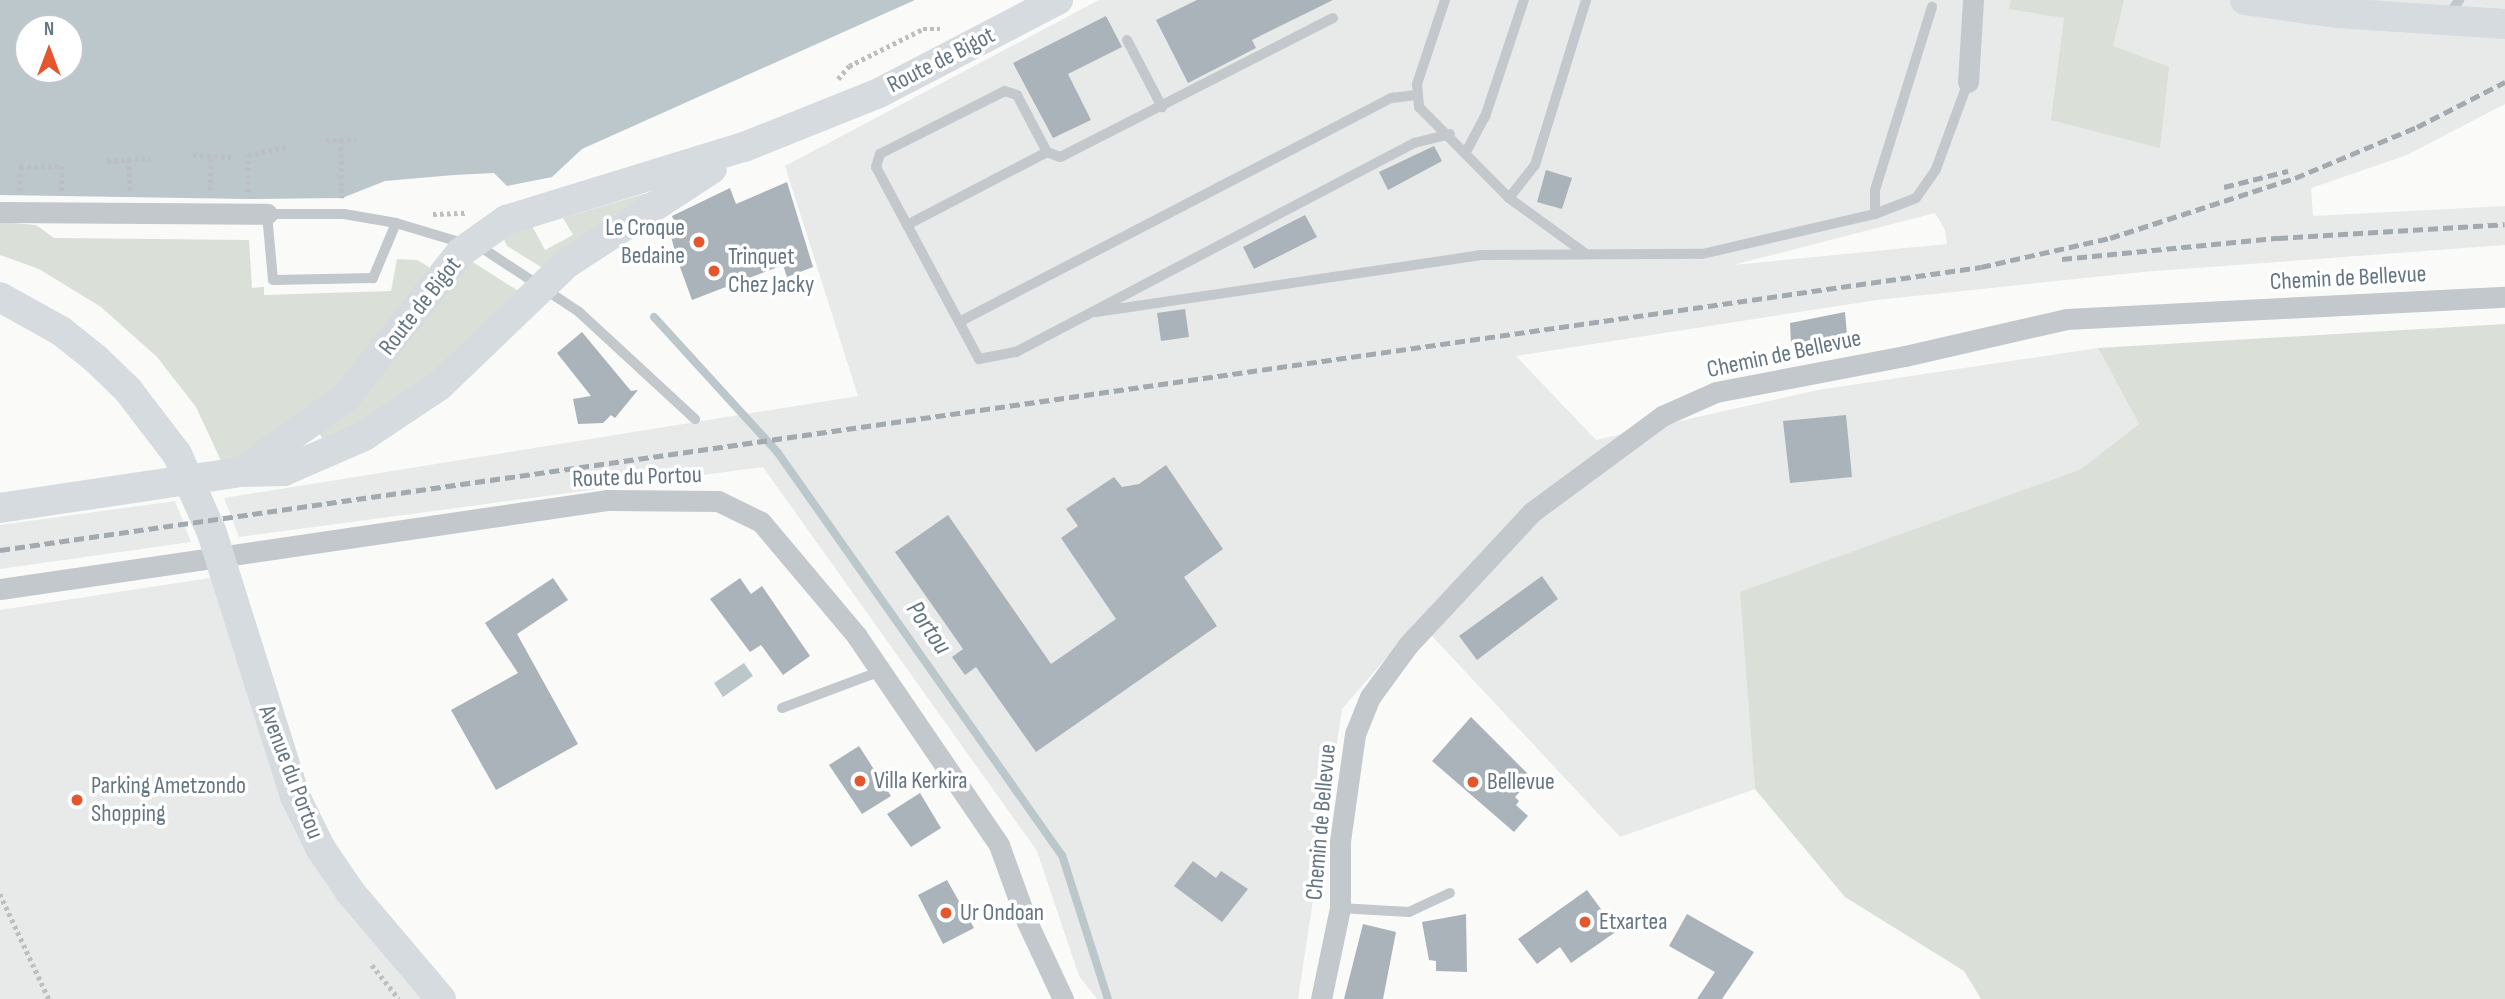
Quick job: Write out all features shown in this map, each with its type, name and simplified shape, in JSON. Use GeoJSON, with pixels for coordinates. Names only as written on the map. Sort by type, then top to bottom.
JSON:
{"type":"FeatureCollection","features":[{"type":"Feature","properties":{"kind":"main road","name":"Route de Bigot"},"geometry":{"type":"LineString","coordinates":[[241,472],[346,397],[440,275],[473,242],[506,220],[744,147],[879,93],[1058,0]]}},
{"type":"Feature","properties":{"kind":"main road"},"geometry":{"type":"LineString","coordinates":[[2245,0],[2452,11],[2505,24]]}},
{"type":"Feature","properties":{"kind":"main road","name":"Route de Bigot"},"geometry":{"type":"LineString","coordinates":[[0,508],[241,472],[284,471],[364,436],[407,409],[461,367],[538,286],[591,246],[744,147]]}},
{"type":"Feature","properties":{"kind":"main road","name":"Avenue du Portou"},"geometry":{"type":"LineString","coordinates":[[0,297],[61,331],[96,359],[128,390],[177,454],[212,533],[279,756],[321,849],[351,893],[441,999]]}},
{"type":"Feature","properties":{"kind":"street"},"geometry":{"type":"LineString","coordinates":[[1968,82],[1973,0]]}},
{"type":"Feature","properties":{"kind":"street"},"geometry":{"type":"LineString","coordinates":[[0,212],[267,214]]}},
{"type":"Feature","properties":{"kind":"street","name":"Chemin de Bellevue"},"geometry":{"type":"LineString","coordinates":[[1321,999],[1340,908],[1340,841],[1355,734],[1370,697],[1408,645],[1532,512],[1662,416],[1716,391],[1905,356],[2066,318],[2505,298]]}},
{"type":"Feature","properties":{"kind":"street","name":"Route du Portou"},"geometry":{"type":"LineString","coordinates":[[0,589],[607,500],[718,501],[761,522],[881,671],[999,845],[1027,922],[1063,999]]}},
{"type":"Feature","properties":{"kind":"lane"},"geometry":{"type":"LineString","coordinates":[[1444,0],[1417,84],[1419,107],[1450,134],[1509,198],[1586,254]]}},
{"type":"Feature","properties":{"kind":"lane"},"geometry":{"type":"LineString","coordinates":[[1466,152],[1485,117],[1524,0]]}},
{"type":"Feature","properties":{"kind":"lane"},"geometry":{"type":"LineString","coordinates":[[1509,198],[1535,165],[1586,0]]}},
{"type":"Feature","properties":{"kind":"lane"},"geometry":{"type":"LineString","coordinates":[[1875,214],[1875,190],[1933,7]]}},
{"type":"Feature","properties":{"kind":"lane"},"geometry":{"type":"LineString","coordinates":[[1333,18],[1060,157],[1047,152],[1017,95],[1005,91],[880,154],[876,167],[979,359],[1016,352],[1414,143],[1450,134]]}},
{"type":"Feature","properties":{"kind":"lane"},"geometry":{"type":"LineString","coordinates":[[1127,40],[1161,107]]}},
{"type":"Feature","properties":{"kind":"lane"},"geometry":{"type":"LineString","coordinates":[[1087,314],[1480,255],[1702,254],[1875,214],[1916,198],[1936,169],[1968,82]]}},
{"type":"Feature","properties":{"kind":"lane"},"geometry":{"type":"LineString","coordinates":[[959,322],[1392,98],[1418,95]]}},
{"type":"Feature","properties":{"kind":"lane"},"geometry":{"type":"LineString","coordinates":[[906,225],[1047,152]]}},
{"type":"Feature","properties":{"kind":"lane"},"geometry":{"type":"LineString","coordinates":[[396,223],[373,278],[273,280],[267,214],[344,214],[396,223],[473,242],[579,312],[695,419]]}},
{"type":"Feature","properties":{"kind":"lane"},"geometry":{"type":"LineString","coordinates":[[782,708],[881,671]]}},
{"type":"Feature","properties":{"kind":"lane"},"geometry":{"type":"LineString","coordinates":[[1340,908],[1409,912],[1450,893]]}},
{"type":"Feature","properties":{"kind":"path"},"geometry":{"type":"LineString","coordinates":[[326,140],[356,139]]}},
{"type":"Feature","properties":{"kind":"path"},"geometry":{"type":"LineString","coordinates":[[341,140],[342,198]]}},
{"type":"Feature","properties":{"kind":"path"},"geometry":{"type":"LineString","coordinates":[[248,199],[248,155],[286,147]]}},
{"type":"Feature","properties":{"kind":"path"},"geometry":{"type":"LineString","coordinates":[[193,155],[231,158]]}},
{"type":"Feature","properties":{"kind":"path"},"geometry":{"type":"LineString","coordinates":[[209,198],[211,156]]}},
{"type":"Feature","properties":{"kind":"path"},"geometry":{"type":"LineString","coordinates":[[107,161],[150,158]]}},
{"type":"Feature","properties":{"kind":"path"},"geometry":{"type":"LineString","coordinates":[[130,159],[130,197]]}},
{"type":"Feature","properties":{"kind":"path"},"geometry":{"type":"LineString","coordinates":[[20,195],[20,167],[62,166],[62,196]]}},
{"type":"Feature","properties":{"kind":"path"},"geometry":{"type":"LineString","coordinates":[[0,894],[48,999]]}},
{"type":"Feature","properties":{"kind":"shaded area"},"geometry":{"type":"Polygon","coordinates":[[[0,0],[915,0],[582,149],[552,177],[507,186],[494,173],[454,175],[385,181],[342,198],[0,195],[0,0]]]}},
{"type":"Feature","properties":{"kind":"shaded area"},"geometry":{"type":"Polygon","coordinates":[[[1099,0],[2505,0],[2505,104],[2407,155],[2311,188],[2313,216],[2505,206],[2505,245],[2142,272],[1877,300],[1516,356],[1596,440],[1818,390],[2098,348],[2139,424],[2081,469],[1741,592],[1755,789],[1620,837],[1418,621],[1342,709],[1298,999],[1097,999],[1079,976],[1037,851],[763,467],[239,537],[224,498],[858,396],[785,166],[1099,0]],[[1935,213],[1733,265],[1947,244],[1945,230],[1935,213]]]}},
{"type":"Feature","properties":{"kind":"shaded area"},"geometry":{"type":"Polygon","coordinates":[[[2011,0],[2124,0],[2113,46],[2169,67],[2160,148],[2051,120],[2064,18],[2009,9],[2011,0]]]}},
{"type":"Feature","properties":{"kind":"shaded area"},"geometry":{"type":"Polygon","coordinates":[[[647,193],[650,198],[549,265],[541,267],[507,246],[502,235],[531,224],[545,250],[573,235],[563,218],[647,193]]]}},
{"type":"Feature","properties":{"kind":"shaded area"},"geometry":{"type":"Polygon","coordinates":[[[0,222],[36,225],[54,238],[249,240],[252,288],[264,287],[264,295],[391,291],[397,259],[417,260],[429,267],[427,278],[335,390],[255,451],[223,465],[196,407],[157,357],[101,307],[39,269],[0,255],[0,222]]]}},
{"type":"Feature","properties":{"kind":"shaded area"},"geometry":{"type":"Polygon","coordinates":[[[468,259],[520,292],[439,374],[327,444],[317,431],[468,259]]]}},
{"type":"Feature","properties":{"kind":"shaded area"},"geometry":{"type":"Polygon","coordinates":[[[2505,324],[2505,999],[1981,999],[1964,971],[1845,897],[1755,789],[1740,592],[2081,469],[2139,424],[2098,348],[2505,324]]]}},
{"type":"Feature","properties":{"kind":"shaded area"},"geometry":{"type":"Polygon","coordinates":[[[175,501],[191,542],[0,569],[0,525],[175,501]]]}},
{"type":"Feature","properties":{"kind":"shaded area"},"geometry":{"type":"Polygon","coordinates":[[[223,576],[293,797],[439,999],[0,999],[0,610],[223,576]]]}},
{"type":"Feature","properties":{"kind":"shaded area"},"geometry":{"type":"Polygon","coordinates":[[[744,663],[753,676],[723,697],[714,683],[744,663]]]}},
{"type":"Feature","properties":{"kind":"building"},"geometry":{"type":"Polygon","coordinates":[[[1197,0],[1333,0],[1252,40],[1256,48],[1188,83],[1156,20],[1197,0]]]}},
{"type":"Feature","properties":{"kind":"building"},"geometry":{"type":"Polygon","coordinates":[[[1106,16],[1122,47],[1068,74],[1091,120],[1053,138],[1013,63],[1106,16]]]}},
{"type":"Feature","properties":{"kind":"building"},"geometry":{"type":"Polygon","coordinates":[[[1434,146],[1442,161],[1388,190],[1379,172],[1434,146]]]}},
{"type":"Feature","properties":{"kind":"building"},"geometry":{"type":"Polygon","coordinates":[[[1546,170],[1572,178],[1562,209],[1537,202],[1546,170]]]}},
{"type":"Feature","properties":{"kind":"building"},"geometry":{"type":"Polygon","coordinates":[[[787,182],[813,267],[787,277],[783,265],[692,300],[671,236],[679,233],[672,216],[730,188],[736,204],[787,182]]]}},
{"type":"Feature","properties":{"kind":"building"},"geometry":{"type":"Polygon","coordinates":[[[1305,215],[1317,237],[1254,269],[1243,247],[1305,215]]]}},
{"type":"Feature","properties":{"kind":"building"},"geometry":{"type":"Polygon","coordinates":[[[1185,309],[1189,337],[1161,341],[1157,313],[1185,309]]]}},
{"type":"Feature","properties":{"kind":"building"},"geometry":{"type":"Polygon","coordinates":[[[1845,312],[1848,346],[1791,343],[1790,323],[1845,312]]]}},
{"type":"Feature","properties":{"kind":"building"},"geometry":{"type":"Polygon","coordinates":[[[582,332],[631,391],[638,390],[615,418],[611,415],[603,423],[578,424],[573,399],[591,396],[557,353],[582,332]]]}},
{"type":"Feature","properties":{"kind":"building"},"geometry":{"type":"Polygon","coordinates":[[[1846,415],[1852,477],[1790,483],[1783,421],[1846,415]]]}},
{"type":"Feature","properties":{"kind":"building"},"geometry":{"type":"Polygon","coordinates":[[[1166,465],[1223,549],[1184,577],[1217,626],[1036,752],[976,667],[965,675],[952,657],[963,649],[895,552],[948,515],[1051,664],[1116,619],[1061,538],[1078,526],[1066,509],[1114,477],[1122,487],[1139,484],[1166,465]]]}},
{"type":"Feature","properties":{"kind":"building"},"geometry":{"type":"Polygon","coordinates":[[[1542,576],[1558,599],[1477,660],[1459,636],[1542,576]]]}},
{"type":"Feature","properties":{"kind":"building"},"geometry":{"type":"Polygon","coordinates":[[[553,578],[568,600],[517,634],[578,744],[496,790],[451,710],[518,673],[485,623],[553,578]]]}},
{"type":"Feature","properties":{"kind":"building"},"geometry":{"type":"Polygon","coordinates":[[[740,578],[751,594],[762,586],[810,656],[783,675],[761,645],[750,652],[710,599],[740,578]]]}},
{"type":"Feature","properties":{"kind":"building","name":"Bellevue"},"geometry":{"type":"Polygon","coordinates":[[[1471,717],[1532,778],[1515,797],[1519,801],[1516,805],[1528,816],[1514,832],[1432,761],[1471,717]]]}},
{"type":"Feature","properties":{"kind":"building","name":"Villa Kerkira"},"geometry":{"type":"Polygon","coordinates":[[[859,746],[891,796],[862,814],[829,765],[859,746]]]}},
{"type":"Feature","properties":{"kind":"building"},"geometry":{"type":"Polygon","coordinates":[[[920,793],[941,828],[911,847],[887,814],[920,793]]]}},
{"type":"Feature","properties":{"kind":"building"},"geometry":{"type":"Polygon","coordinates":[[[1193,861],[1216,878],[1221,871],[1248,889],[1222,922],[1174,886],[1193,861]]]}},
{"type":"Feature","properties":{"kind":"building","name":"Ur Ondoan"},"geometry":{"type":"Polygon","coordinates":[[[947,880],[974,928],[943,944],[918,895],[947,880]]]}},
{"type":"Feature","properties":{"kind":"building"},"geometry":{"type":"Polygon","coordinates":[[[1587,890],[1617,931],[1571,963],[1560,947],[1537,964],[1518,939],[1587,890]]]}},
{"type":"Feature","properties":{"kind":"building"},"geometry":{"type":"Polygon","coordinates":[[[1466,914],[1467,972],[1436,971],[1436,961],[1429,960],[1422,922],[1466,914]]]}},
{"type":"Feature","properties":{"kind":"building"},"geometry":{"type":"Polygon","coordinates":[[[1687,914],[1754,952],[1722,999],[1697,999],[1715,972],[1669,946],[1687,914]]]}},
{"type":"Feature","properties":{"kind":"building"},"geometry":{"type":"Polygon","coordinates":[[[1363,924],[1396,932],[1383,999],[1344,999],[1363,924]]]}},
{"type":"Feature","properties":{"kind":"waterway","name":"Portou"},"geometry":{"type":"LineString","coordinates":[[654,317],[778,453],[1062,855],[1108,999]]}},
{"type":"Feature","properties":{"kind":"railway"},"geometry":{"type":"LineString","coordinates":[[0,550],[1981,267],[2110,238],[2295,178],[2417,127],[2505,82]]}},
{"type":"Feature","properties":{"kind":"railway"},"geometry":{"type":"LineString","coordinates":[[2224,187],[2288,171]]}},
{"type":"Feature","properties":{"kind":"railway"},"geometry":{"type":"LineString","coordinates":[[2062,259],[2278,238],[2505,224]]}},
{"type":"Feature","properties":{"kind":"place","name":"Le Croque Bedaine"},"geometry":{"type":"Point","coordinates":[699,242]}},
{"type":"Feature","properties":{"kind":"place","name":"Trinquet Chez Jacky"},"geometry":{"type":"Point","coordinates":[714,271]}},
{"type":"Feature","properties":{"kind":"place","name":"Villa Kerkira"},"geometry":{"type":"Point","coordinates":[860,781]}},
{"type":"Feature","properties":{"kind":"place","name":"Bellevue"},"geometry":{"type":"Point","coordinates":[1473,782]}},
{"type":"Feature","properties":{"kind":"place","name":"Parking Ametzondo Shopping"},"geometry":{"type":"Point","coordinates":[77,800]}},
{"type":"Feature","properties":{"kind":"place","name":"Ur Ondoan"},"geometry":{"type":"Point","coordinates":[946,913]}},
{"type":"Feature","properties":{"kind":"place","name":"Etxartea"},"geometry":{"type":"Point","coordinates":[1585,922]}}]}
